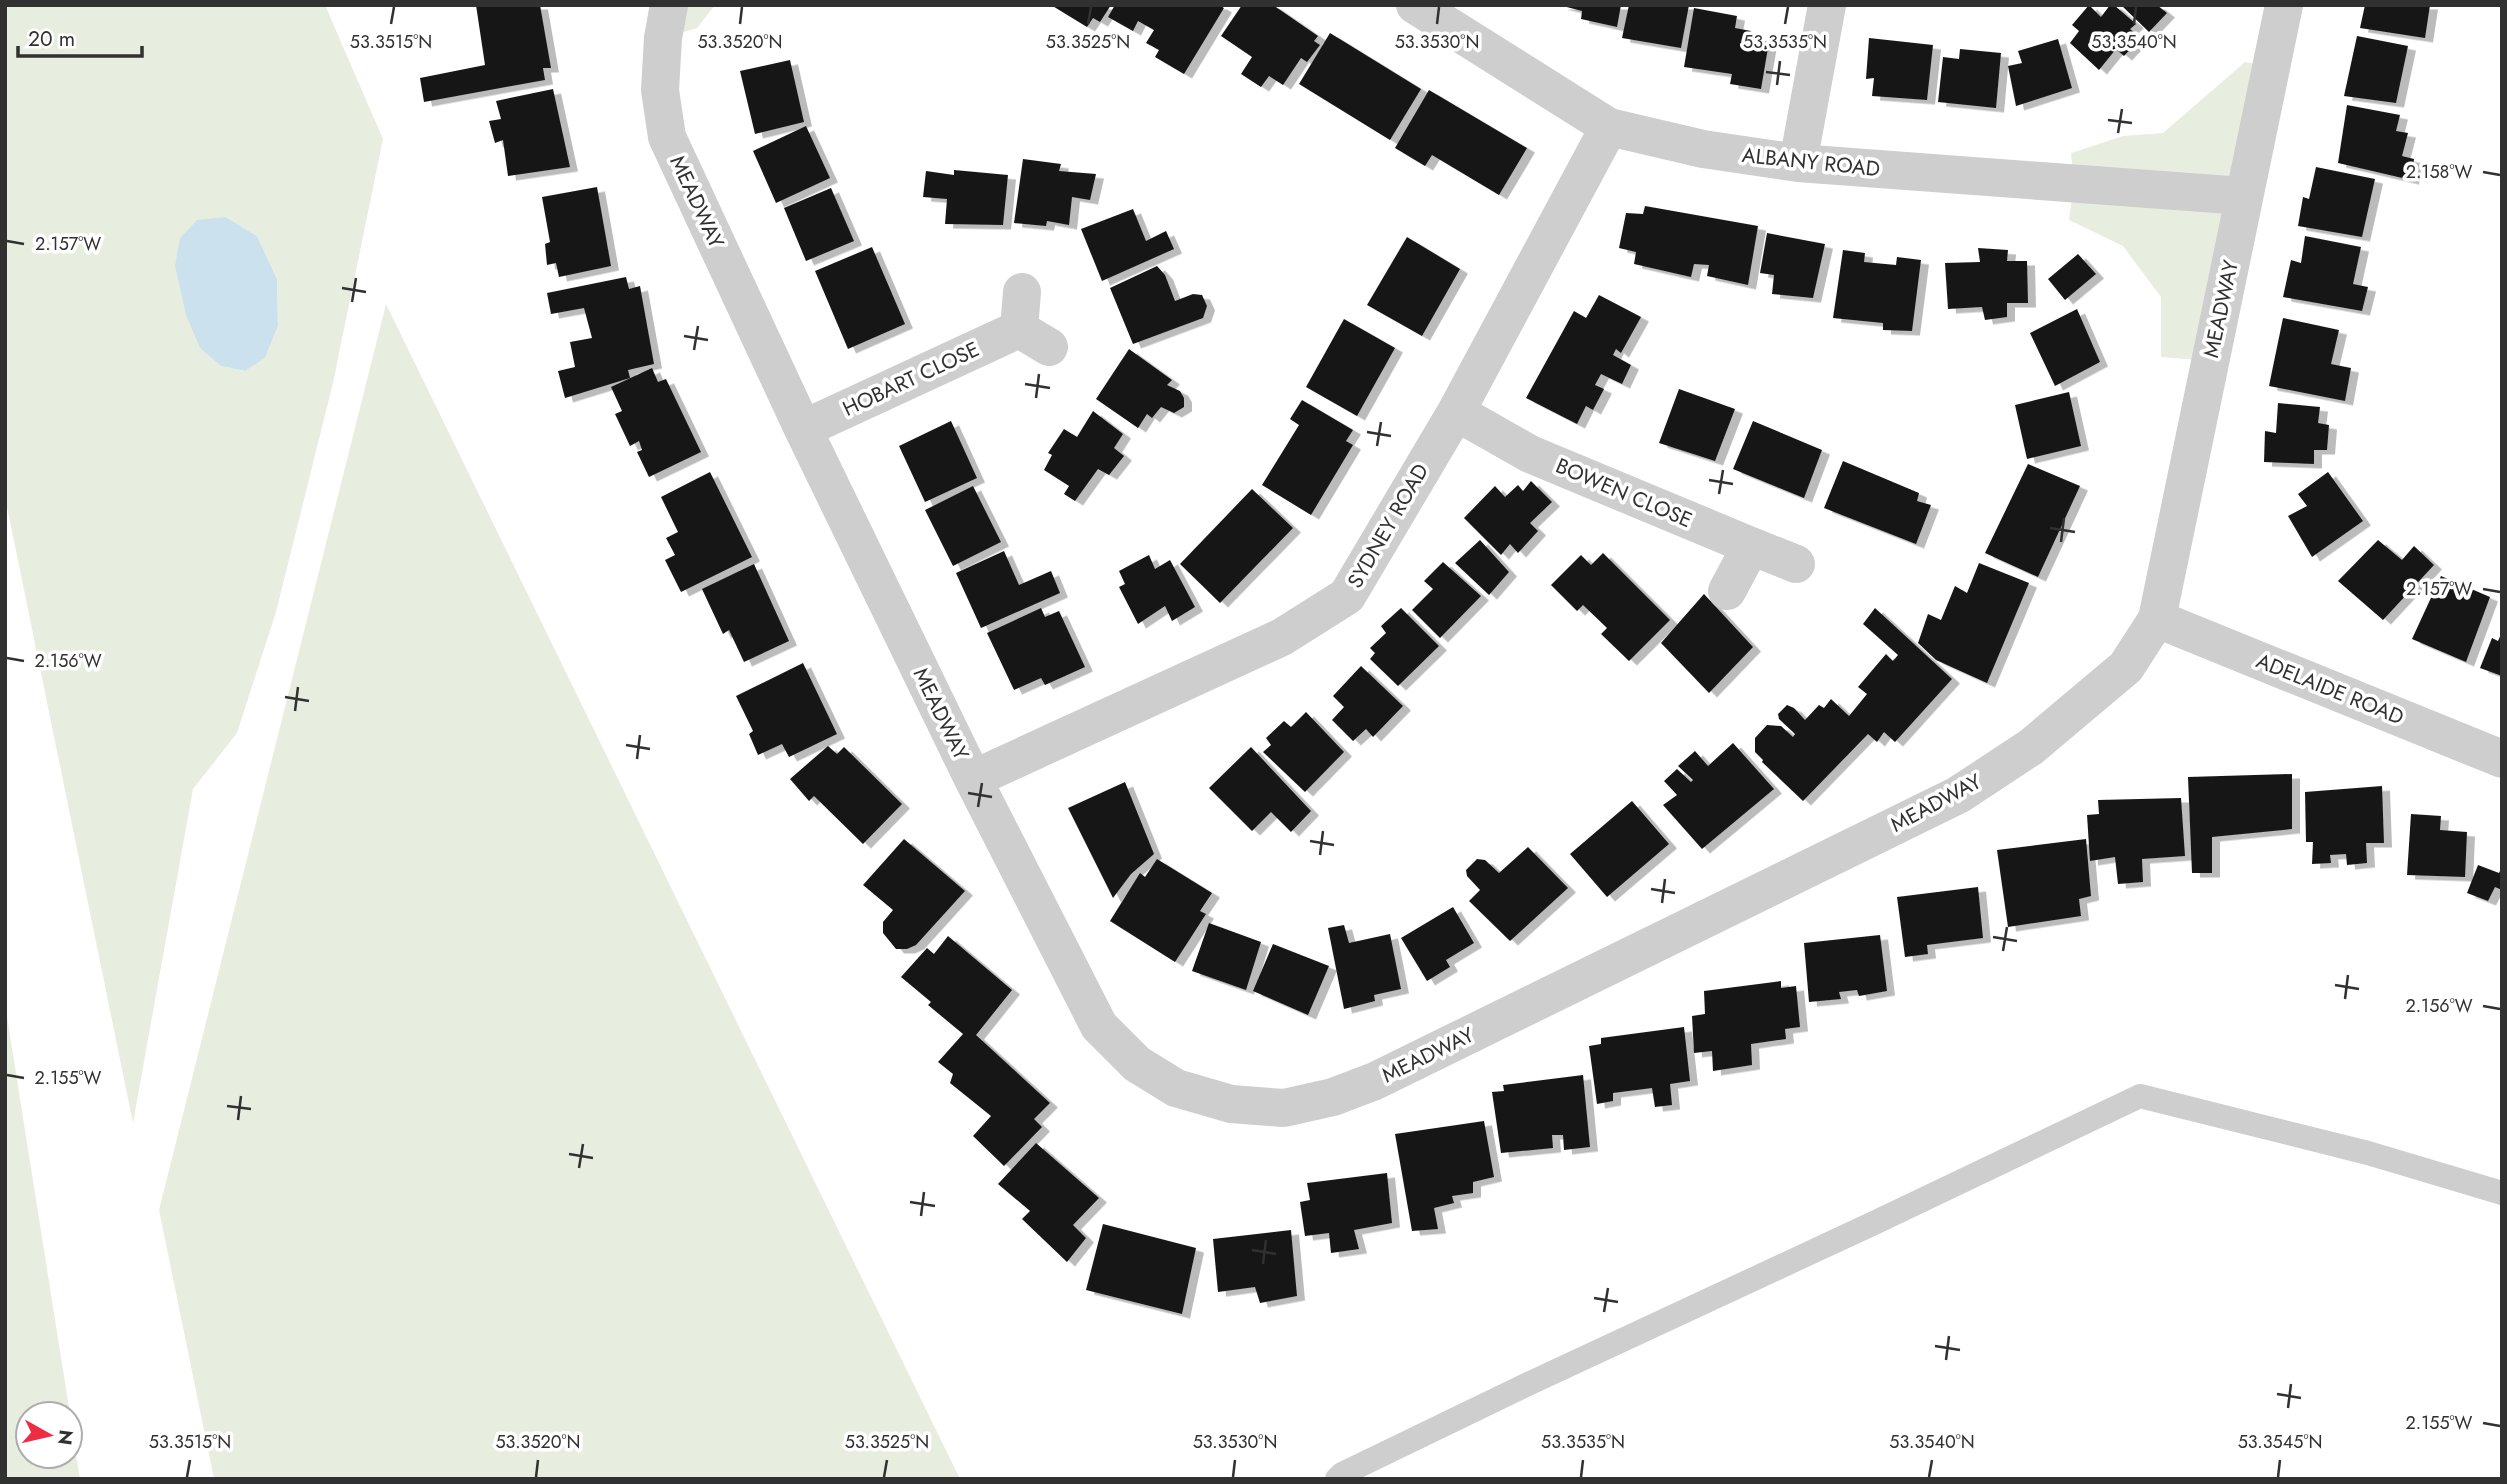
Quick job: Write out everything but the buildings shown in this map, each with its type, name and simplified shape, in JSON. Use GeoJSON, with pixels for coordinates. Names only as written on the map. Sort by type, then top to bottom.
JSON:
{"type":"FeatureCollection","features":[{"type":"Feature","properties":{"kind":"street","name":"MEADWAY"},"geometry":{"type":"LineString","coordinates":[[668,5],[660,90],[667,137],[803,429],[972,779],[1099,1026],[1137,1064],[1177,1088],[1231,1104],[1284,1108],[1333,1097],[1375,1081],[1958,795],[2031,747],[2126,667],[2157,619],[2284,5]]}},
{"type":"Feature","properties":{"kind":"street","name":"ALBANY ROAD"},"geometry":{"type":"LineString","coordinates":[[1415,5],[1609,127],[1703,149],[1798,163],[2243,196]]}},
{"type":"Feature","properties":{"kind":"street"},"geometry":{"type":"LineString","coordinates":[[1798,163],[1827,5]]}},
{"type":"Feature","properties":{"kind":"street","name":"SYDNEY ROAD"},"geometry":{"type":"LineString","coordinates":[[972,779],[1282,636],[1347,596],[1455,411],[1609,127]]}},
{"type":"Feature","properties":{"kind":"street","name":"HOBART CLOSE"},"geometry":{"type":"LineString","coordinates":[[803,429],[1030,323]]}},
{"type":"Feature","properties":{"kind":"street","name":"BOWEN CLOSE"},"geometry":{"type":"LineString","coordinates":[[1455,411],[1530,454],[1796,564]]}},
{"type":"Feature","properties":{"kind":"street"},"geometry":{"type":"LineString","coordinates":[[1727,591],[1751,546]]}},
{"type":"Feature","properties":{"kind":"street","name":"ADELAIDE ROAD"},"geometry":{"type":"LineString","coordinates":[[2157,619],[2502,759]]}},
{"type":"Feature","properties":{"kind":"lane"},"geometry":{"type":"LineString","coordinates":[[1337,1479],[1342,1474],[1528,1384],[2140,1096],[2368,1153],[2502,1193]]}},
{"type":"Feature","properties":{"kind":"green space"},"geometry":{"type":"Polygon","coordinates":[[[5,5],[325,5],[383,139],[333,383],[276,612],[237,733],[193,789],[133,1123],[5,497],[5,5]],[[226,217],[221,366],[244,371],[265,358],[278,326],[277,279],[257,236],[226,217]]]}},
{"type":"Feature","properties":{"kind":"green space"},"geometry":{"type":"Polygon","coordinates":[[[669,5],[715,5],[697,28],[663,38],[669,5]]]}},
{"type":"Feature","properties":{"kind":"green space"},"geometry":{"type":"Polygon","coordinates":[[[2245,62],[2271,67],[2210,361],[2161,357],[2161,297],[2123,246],[2069,220],[2074,183],[2071,153],[2123,136],[2163,133],[2245,62]]]}},
{"type":"Feature","properties":{"kind":"green space"},"geometry":{"type":"Polygon","coordinates":[[[386,304],[960,1479],[214,1479],[159,1210],[386,304]]]}},
{"type":"Feature","properties":{"kind":"green space"},"geometry":{"type":"Polygon","coordinates":[[[5,1004],[68,1400],[14,1400],[14,1470],[79,1470],[80,1479],[5,1479],[5,1004]]]}},
{"type":"Feature","properties":{"kind":"water"},"geometry":{"type":"Polygon","coordinates":[[[226,217],[257,236],[277,279],[278,326],[265,358],[245,371],[221,366],[200,348],[186,315],[175,266],[180,238],[197,220],[226,217]]]}}]}
